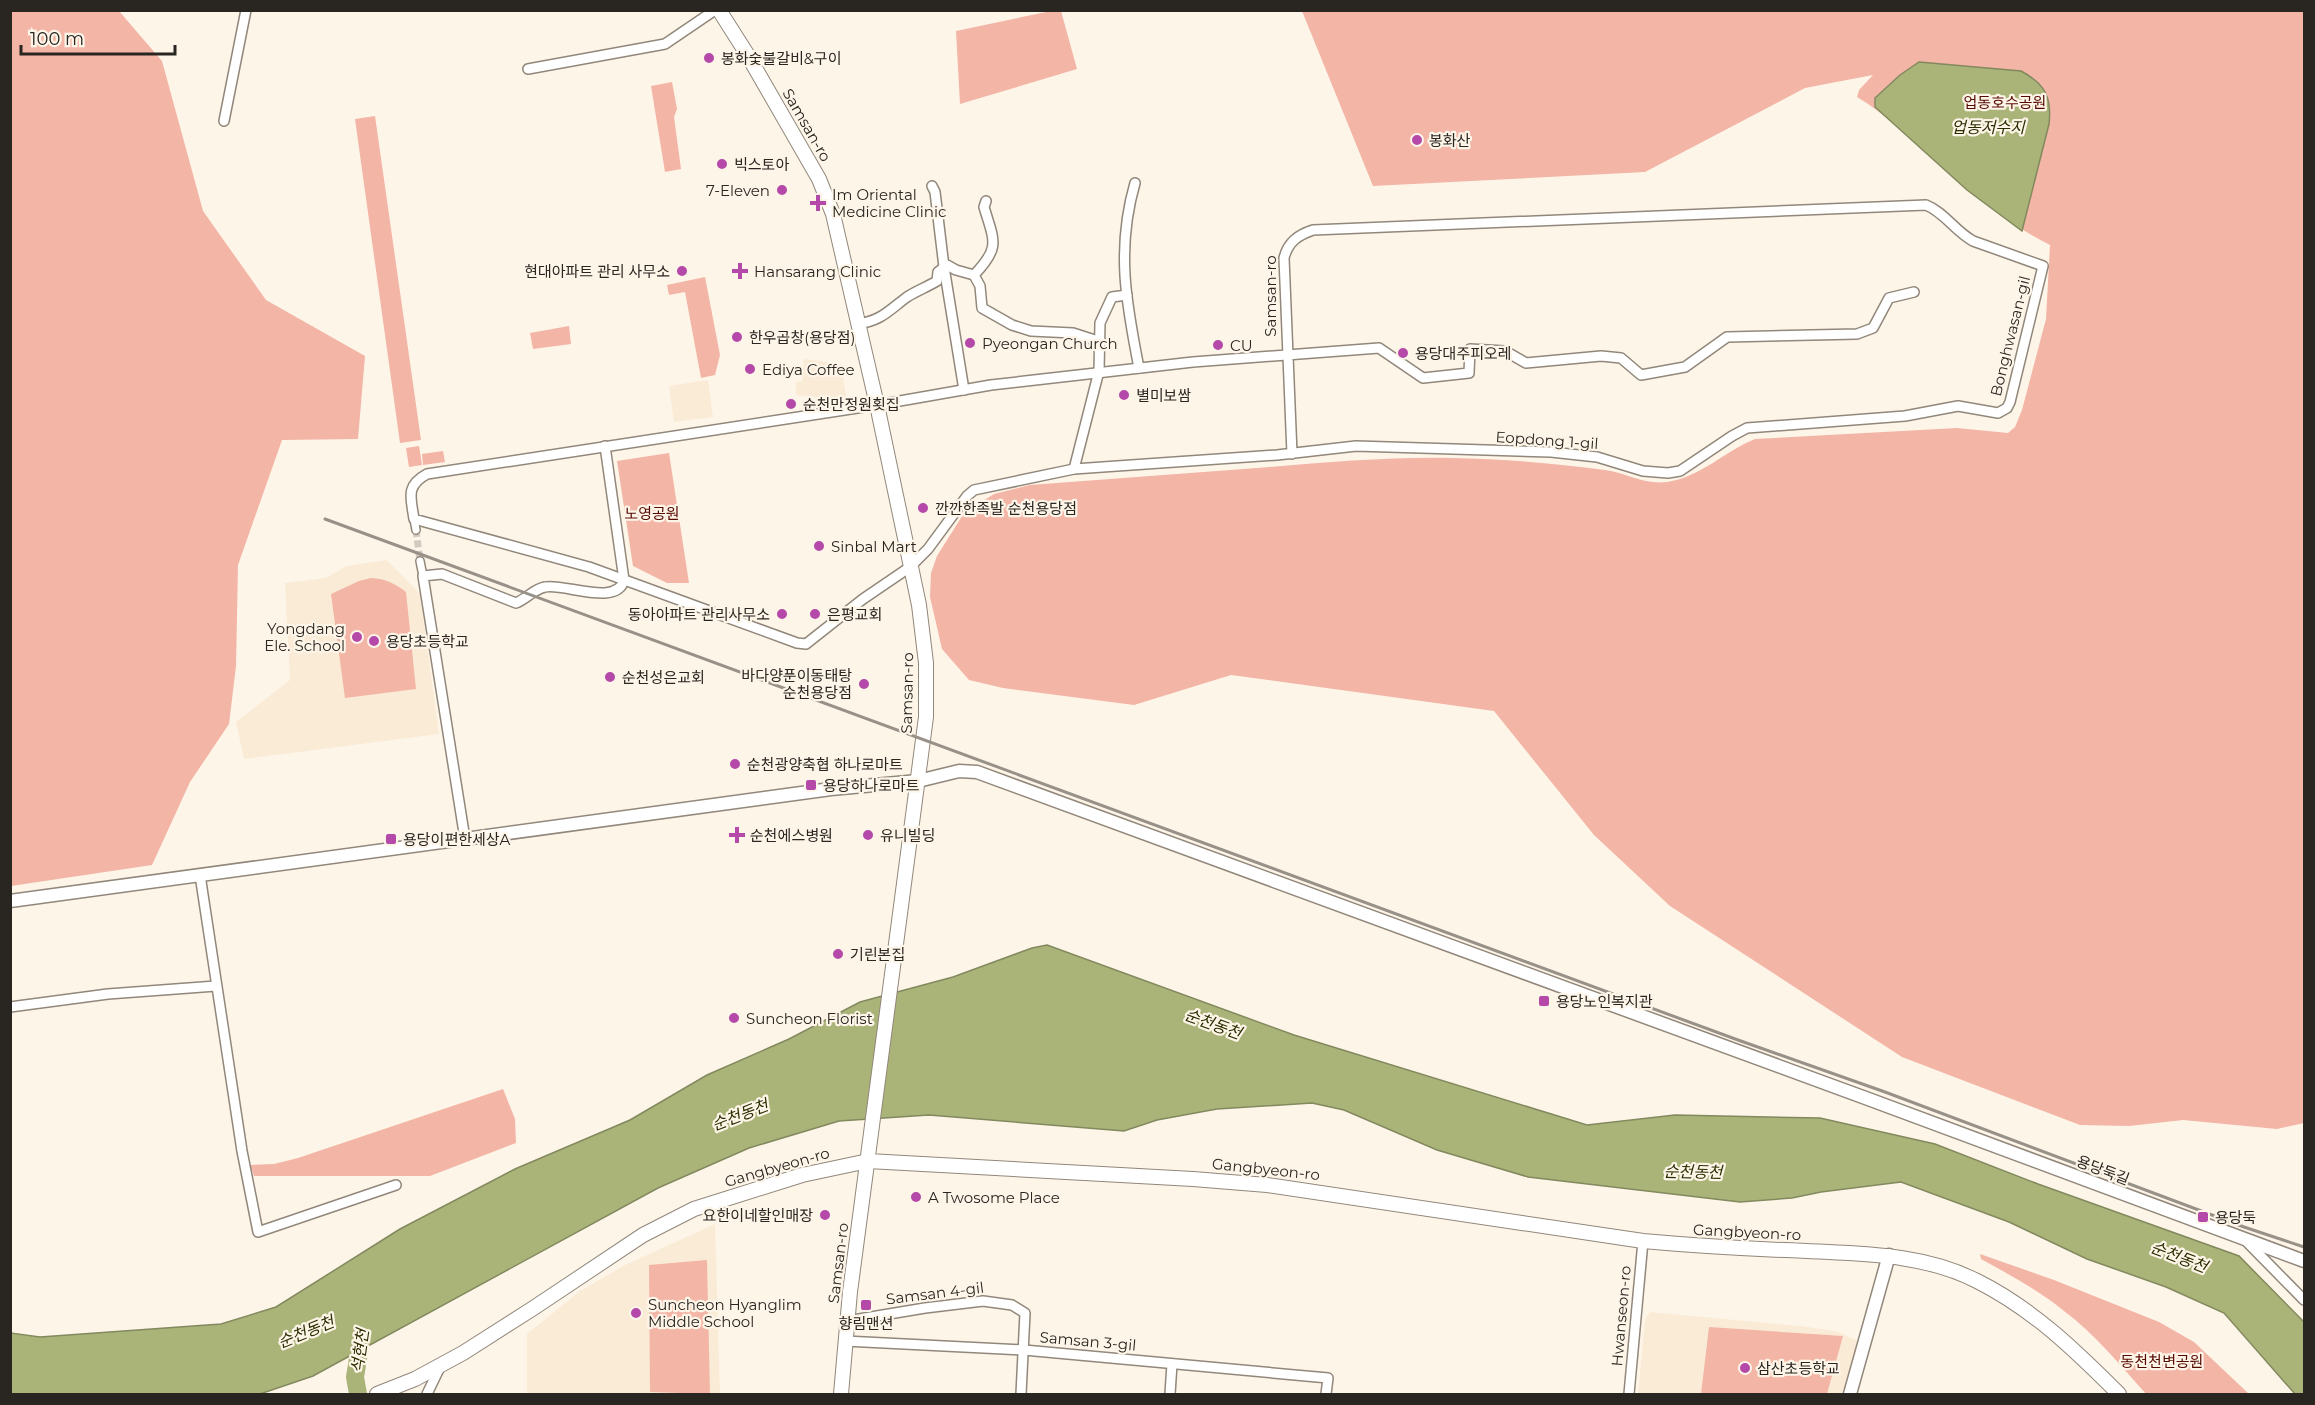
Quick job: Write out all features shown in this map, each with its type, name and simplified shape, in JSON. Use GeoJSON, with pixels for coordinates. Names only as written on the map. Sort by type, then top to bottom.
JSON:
{"type":"FeatureCollection","features":[{"type":"Feature","properties":{"kind":"main road","name":"Samsan-ro"},"geometry":{"type":"LineString","coordinates":[[717,10],[747,54],[819,179],[832,214],[856,324],[877,405],[919,605],[926,663],[926,717],[847,1321],[841,1395]]}},
{"type":"Feature","properties":{"kind":"main road","name":"Gangbyeon-ro"},"geometry":{"type":"LineString","coordinates":[[377,1395],[441,1365],[532,1309],[643,1235],[694,1209],[802,1175],[868,1161],[1267,1185],[1643,1240],[1690,1245],[1889,1256],[1948,1269],[2000,1293],[2029,1311],[2120,1395]]}},
{"type":"Feature","properties":{"kind":"street"},"geometry":{"type":"LineString","coordinates":[[224,121],[246,10]]}},
{"type":"Feature","properties":{"kind":"street"},"geometry":{"type":"LineString","coordinates":[[528,69],[665,44],[717,10]]}},
{"type":"Feature","properties":{"kind":"street"},"geometry":{"type":"LineString","coordinates":[[1134,183],[1127,210],[1123,243],[1127,295],[1139,368]]}},
{"type":"Feature","properties":{"kind":"street"},"geometry":{"type":"LineString","coordinates":[[932,186],[935,192],[944,267],[964,390]]}},
{"type":"Feature","properties":{"kind":"street"},"geometry":{"type":"LineString","coordinates":[[974,275],[992,252],[992,228],[984,207],[986,201]]}},
{"type":"Feature","properties":{"kind":"street","name":"Samsan-ro"},"geometry":{"type":"LineString","coordinates":[[1292,454],[1284,258],[1287,247],[1294,240],[1301,234],[1313,230],[1926,205],[1934,208],[1973,241],[2043,266]]}},
{"type":"Feature","properties":{"kind":"street"},"geometry":{"type":"LineString","coordinates":[[856,324],[872,322],[887,314],[908,296],[937,281],[938,272],[947,265],[974,275],[980,286],[982,308],[994,316],[1031,331],[1073,333],[1101,342]]}},
{"type":"Feature","properties":{"kind":"street","name":"Bonghwasan-gil"},"geometry":{"type":"LineString","coordinates":[[2002,412],[2010,402],[2043,266]]}},
{"type":"Feature","properties":{"kind":"street"},"geometry":{"type":"LineString","coordinates":[[1287,355],[1379,348],[1423,378],[1469,373],[1470,349],[1505,351],[1526,363],[1601,356],[1621,358],[1641,375],[1685,367],[1727,337],[1857,334],[1873,328],[1889,298],[1914,292]]}},
{"type":"Feature","properties":{"kind":"street"},"geometry":{"type":"LineString","coordinates":[[1074,469],[1099,371],[1100,323],[1112,297],[1127,295]]}},
{"type":"Feature","properties":{"kind":"street","name":"Samsan-ro"},"geometry":{"type":"LineString","coordinates":[[877,405],[1099,371],[1287,355]]}},
{"type":"Feature","properties":{"kind":"street"},"geometry":{"type":"LineString","coordinates":[[416,530],[411,488],[417,480],[427,474],[877,405]]}},
{"type":"Feature","properties":{"kind":"street","name":"Eopdong 1-gil"},"geometry":{"type":"LineString","coordinates":[[624,580],[797,643],[806,644],[863,599],[910,567],[928,549],[967,496],[974,490],[1074,469],[1292,454],[1356,446],[1551,452],[1597,457],[1643,471],[1668,473],[1680,471],[1747,428],[1905,416],[1958,406],[1994,414],[2002,412]]}},
{"type":"Feature","properties":{"kind":"street"},"geometry":{"type":"LineString","coordinates":[[423,576],[442,574],[516,603],[546,586],[600,593],[619,588],[624,580],[605,446]]}},
{"type":"Feature","properties":{"kind":"street"},"geometry":{"type":"LineString","coordinates":[[414,519],[589,567],[624,580]]}},
{"type":"Feature","properties":{"kind":"street"},"geometry":{"type":"LineString","coordinates":[[420,561],[465,839]]}},
{"type":"Feature","properties":{"kind":"street","name":"용당둑길"},"geometry":{"type":"LineString","coordinates":[[10,901],[831,789],[918,781],[959,771],[987,775],[2245,1240],[2304,1300]]}},
{"type":"Feature","properties":{"kind":"street"},"geometry":{"type":"LineString","coordinates":[[200,875],[240,1140],[258,1232],[396,1185]]}},
{"type":"Feature","properties":{"kind":"street"},"geometry":{"type":"LineString","coordinates":[[10,1007],[108,994],[216,986]]}},
{"type":"Feature","properties":{"kind":"street","name":"Hwanseon-ro"},"geometry":{"type":"LineString","coordinates":[[1629,1395],[1643,1240]]}},
{"type":"Feature","properties":{"kind":"street"},"geometry":{"type":"LineString","coordinates":[[2245,1240],[2304,1261]]}},
{"type":"Feature","properties":{"kind":"street"},"geometry":{"type":"LineString","coordinates":[[1850,1395],[1889,1256]]}},
{"type":"Feature","properties":{"kind":"street","name":"Samsan 4-gil"},"geometry":{"type":"LineString","coordinates":[[847,1321],[983,1301],[1012,1305],[1025,1313],[1024,1350]]}},
{"type":"Feature","properties":{"kind":"street","name":"Samsan 3-gil"},"geometry":{"type":"LineString","coordinates":[[845,1341],[1024,1350],[1328,1378],[1326,1395]]}},
{"type":"Feature","properties":{"kind":"street"},"geometry":{"type":"LineString","coordinates":[[1021,1395],[1024,1350]]}},
{"type":"Feature","properties":{"kind":"street"},"geometry":{"type":"LineString","coordinates":[[1170,1395],[1172,1364]]}},
{"type":"Feature","properties":{"kind":"street"},"geometry":{"type":"LineString","coordinates":[[427,1395],[441,1365]]}},
{"type":"Feature","properties":{"kind":"shaded area"},"geometry":{"type":"Polygon","coordinates":[[[804,359],[841,364],[847,401],[796,395],[796,382],[802,382],[804,359]]]}},
{"type":"Feature","properties":{"kind":"shaded area"},"geometry":{"type":"Polygon","coordinates":[[[708,380],[713,417],[674,422],[669,386],[708,380]]]}},
{"type":"Feature","properties":{"kind":"shaded area","name":"Yongdang Ele. School"},"geometry":{"type":"Polygon","coordinates":[[[387,560],[420,594],[439,734],[244,759],[236,722],[290,680],[285,583],[326,578],[347,566],[387,560]]]}},
{"type":"Feature","properties":{"kind":"shaded area","name":"Suncheon Hyanglim Middle School"},"geometry":{"type":"Polygon","coordinates":[[[715,1224],[720,1394],[527,1394],[527,1334],[580,1291],[625,1265],[715,1224]]]}},
{"type":"Feature","properties":{"kind":"shaded area","name":"삼산초등학교"},"geometry":{"type":"Polygon","coordinates":[[[1650,1312],[1836,1331],[1858,1341],[1842,1394],[1638,1394],[1645,1319],[1650,1312]]]}},
{"type":"Feature","properties":{"kind":"green space"},"geometry":{"type":"Polygon","coordinates":[[[10,11],[119,11],[162,61],[203,211],[266,300],[365,356],[358,439],[282,440],[238,565],[236,666],[229,724],[190,782],[152,865],[11,886],[10,11]]]}},
{"type":"Feature","properties":{"kind":"green space"},"geometry":{"type":"Polygon","coordinates":[[[1051,11],[1061,11],[1077,69],[960,104],[956,31],[1051,11]]]}},
{"type":"Feature","properties":{"kind":"green space","name":"업동호수공원"},"geometry":{"type":"Polygon","coordinates":[[[1302,11],[2304,11],[2304,1123],[2277,1129],[2183,1120],[2129,1126],[2080,1125],[1902,1057],[1670,906],[1594,835],[1494,711],[1231,675],[1134,705],[1003,688],[969,680],[942,649],[930,597],[931,573],[937,556],[964,513],[994,494],[1030,485],[1338,462],[1428,458],[1490,459],[1567,465],[1613,472],[1651,482],[1667,482],[1691,475],[1755,439],[1957,428],[2008,433],[2015,427],[2022,410],[2046,319],[2050,245],[2017,226],[1986,204],[1885,116],[1857,97],[1859,90],[1873,75],[1805,88],[1645,172],[1373,186],[1302,11]]]}},
{"type":"Feature","properties":{"kind":"green space"},"geometry":{"type":"Polygon","coordinates":[[[672,82],[677,109],[674,117],[681,169],[665,172],[651,86],[672,82]]]}},
{"type":"Feature","properties":{"kind":"green space"},"geometry":{"type":"Polygon","coordinates":[[[375,116],[421,440],[400,443],[355,119],[375,116]]]}},
{"type":"Feature","properties":{"kind":"green space"},"geometry":{"type":"Polygon","coordinates":[[[705,277],[720,355],[715,375],[701,378],[685,292],[669,295],[667,285],[705,277]]]}},
{"type":"Feature","properties":{"kind":"green space"},"geometry":{"type":"Polygon","coordinates":[[[569,326],[571,344],[533,349],[530,333],[569,326]]]}},
{"type":"Feature","properties":{"kind":"green space"},"geometry":{"type":"Polygon","coordinates":[[[419,446],[422,465],[409,467],[406,448],[419,446]]]}},
{"type":"Feature","properties":{"kind":"green space"},"geometry":{"type":"Polygon","coordinates":[[[443,451],[445,462],[423,465],[422,454],[443,451]]]}},
{"type":"Feature","properties":{"kind":"green space","name":"노영공원"},"geometry":{"type":"Polygon","coordinates":[[[669,453],[689,583],[667,583],[633,566],[617,461],[669,453]]]}},
{"type":"Feature","properties":{"kind":"green space","name":"용당초등학교"},"geometry":{"type":"Polygon","coordinates":[[[371,578],[390,582],[406,592],[416,689],[345,698],[331,594],[371,578]]]}},
{"type":"Feature","properties":{"kind":"green space"},"geometry":{"type":"Polygon","coordinates":[[[503,1089],[515,1119],[516,1143],[430,1176],[254,1176],[250,1165],[274,1164],[298,1158],[503,1089]]]}},
{"type":"Feature","properties":{"kind":"green space","name":"동천천변공원"},"geometry":{"type":"Polygon","coordinates":[[[1980,1254],[2054,1280],[2159,1322],[2194,1342],[2249,1394],[2146,1394],[2075,1320],[2034,1290],[1981,1259],[1980,1254]]]}},
{"type":"Feature","properties":{"kind":"green space"},"geometry":{"type":"Polygon","coordinates":[[[707,1260],[710,1394],[650,1392],[649,1265],[707,1260]]]}},
{"type":"Feature","properties":{"kind":"green space"},"geometry":{"type":"Polygon","coordinates":[[[1709,1327],[1843,1336],[1827,1394],[1701,1394],[1709,1327]]]}},
{"type":"Feature","properties":{"kind":"water","name":"업동저수지"},"geometry":{"type":"Polygon","coordinates":[[[1919,62],[2021,71],[2036,81],[2045,92],[2049,106],[2049,124],[2022,231],[1967,190],[1875,107],[1875,98],[1900,75],[1919,62]]]}},
{"type":"Feature","properties":{"kind":"water","name":"순천동천"},"geometry":{"type":"Polygon","coordinates":[[[1047,945],[1294,1035],[1587,1125],[1675,1115],[1820,1118],[1935,1144],[2038,1184],[2239,1256],[2304,1322],[2304,1394],[2295,1394],[2224,1313],[2166,1287],[2087,1259],[2009,1222],[1901,1182],[1792,1198],[1740,1202],[1528,1177],[1437,1150],[1344,1110],[1312,1103],[1217,1109],[1157,1120],[1124,1131],[929,1115],[839,1121],[749,1148],[658,1188],[313,1376],[260,1394],[11,1394],[11,1333],[40,1337],[221,1324],[276,1307],[400,1229],[515,1169],[630,1120],[707,1075],[789,1039],[860,1002],[953,977],[1032,948],[1047,945]]]}},
{"type":"Feature","properties":{"kind":"waterway","name":"석현천"},"geometry":{"type":"LineString","coordinates":[[358,1394],[355,1377],[363,1328]]}},
{"type":"Feature","properties":{"kind":"tunnel"},"geometry":{"type":"LineString","coordinates":[[416,530],[420,561]]}},
{"type":"Feature","properties":{"kind":"railway"},"geometry":{"type":"LineString","coordinates":[[325,519],[1738,1040],[1885,1092],[2244,1227],[2304,1247]]}},
{"type":"Feature","properties":{"kind":"place","name":"봉화숯불갈비&구이"},"geometry":{"type":"Point","coordinates":[709,58]}},
{"type":"Feature","properties":{"kind":"place","name":"봉화산"},"geometry":{"type":"Point","coordinates":[1417,140]}},
{"type":"Feature","properties":{"kind":"place","name":"빅스토아"},"geometry":{"type":"Point","coordinates":[722,164]}},
{"type":"Feature","properties":{"kind":"place","name":"7-Eleven"},"geometry":{"type":"Point","coordinates":[782,190]}},
{"type":"Feature","properties":{"kind":"place","name":"Im Oriental Medicine Clinic"},"geometry":{"type":"Point","coordinates":[818,203]}},
{"type":"Feature","properties":{"kind":"place","name":"현대아파트 관리 사무소"},"geometry":{"type":"Point","coordinates":[682,271]}},
{"type":"Feature","properties":{"kind":"place","name":"Hansarang Clinic"},"geometry":{"type":"Point","coordinates":[740,271]}},
{"type":"Feature","properties":{"kind":"place","name":"한우곱창(용당점)"},"geometry":{"type":"Point","coordinates":[737,337]}},
{"type":"Feature","properties":{"kind":"place","name":"Pyeongan Church"},"geometry":{"type":"Point","coordinates":[970,343]}},
{"type":"Feature","properties":{"kind":"place","name":"CU"},"geometry":{"type":"Point","coordinates":[1218,345]}},
{"type":"Feature","properties":{"kind":"place","name":"용당대주피오레"},"geometry":{"type":"Point","coordinates":[1403,353]}},
{"type":"Feature","properties":{"kind":"place","name":"Ediya Coffee"},"geometry":{"type":"Point","coordinates":[750,369]}},
{"type":"Feature","properties":{"kind":"place","name":"별미보쌈"},"geometry":{"type":"Point","coordinates":[1124,395]}},
{"type":"Feature","properties":{"kind":"place","name":"순천만정원횟집"},"geometry":{"type":"Point","coordinates":[791,404]}},
{"type":"Feature","properties":{"kind":"place","name":"깐깐한족발 순천용당점"},"geometry":{"type":"Point","coordinates":[923,508]}},
{"type":"Feature","properties":{"kind":"place","name":"Sinbal Mart"},"geometry":{"type":"Point","coordinates":[819,546]}},
{"type":"Feature","properties":{"kind":"place","name":"동아아파트 관리사무소"},"geometry":{"type":"Point","coordinates":[782,614]}},
{"type":"Feature","properties":{"kind":"place","name":"은평교회"},"geometry":{"type":"Point","coordinates":[815,614]}},
{"type":"Feature","properties":{"kind":"place","name":"Yongdang Ele. School"},"geometry":{"type":"Point","coordinates":[357,637]}},
{"type":"Feature","properties":{"kind":"place","name":"용당초등학교"},"geometry":{"type":"Point","coordinates":[374,641]}},
{"type":"Feature","properties":{"kind":"place","name":"순천성은교회"},"geometry":{"type":"Point","coordinates":[610,677]}},
{"type":"Feature","properties":{"kind":"place","name":"바다양푼이동태탕 순천용당점"},"geometry":{"type":"Point","coordinates":[864,684]}},
{"type":"Feature","properties":{"kind":"place","name":"순천광양축협 하나로마트"},"geometry":{"type":"Point","coordinates":[735,764]}},
{"type":"Feature","properties":{"kind":"place","name":"용당하나로마트"},"geometry":{"type":"Point","coordinates":[811,785]}},
{"type":"Feature","properties":{"kind":"place","name":"순천에스병원"},"geometry":{"type":"Point","coordinates":[737,835]}},
{"type":"Feature","properties":{"kind":"place","name":"유니빌딩"},"geometry":{"type":"Point","coordinates":[868,835]}},
{"type":"Feature","properties":{"kind":"place","name":"용당이편한세상A"},"geometry":{"type":"Point","coordinates":[391,839]}},
{"type":"Feature","properties":{"kind":"place","name":"기린본집"},"geometry":{"type":"Point","coordinates":[838,954]}},
{"type":"Feature","properties":{"kind":"place","name":"용당노인복지관"},"geometry":{"type":"Point","coordinates":[1544,1001]}},
{"type":"Feature","properties":{"kind":"place","name":"Suncheon Florist"},"geometry":{"type":"Point","coordinates":[734,1018]}},
{"type":"Feature","properties":{"kind":"place","name":"A Twosome Place"},"geometry":{"type":"Point","coordinates":[916,1197]}},
{"type":"Feature","properties":{"kind":"place","name":"요한이네할인매장"},"geometry":{"type":"Point","coordinates":[825,1215]}},
{"type":"Feature","properties":{"kind":"place","name":"용당둑"},"geometry":{"type":"Point","coordinates":[2203,1217]}},
{"type":"Feature","properties":{"kind":"place","name":"향림맨션"},"geometry":{"type":"Point","coordinates":[866,1305]}},
{"type":"Feature","properties":{"kind":"place","name":"Suncheon Hyanglim Middle School"},"geometry":{"type":"Point","coordinates":[636,1313]}},
{"type":"Feature","properties":{"kind":"place","name":"삼산초등학교"},"geometry":{"type":"Point","coordinates":[1745,1368]}}]}
